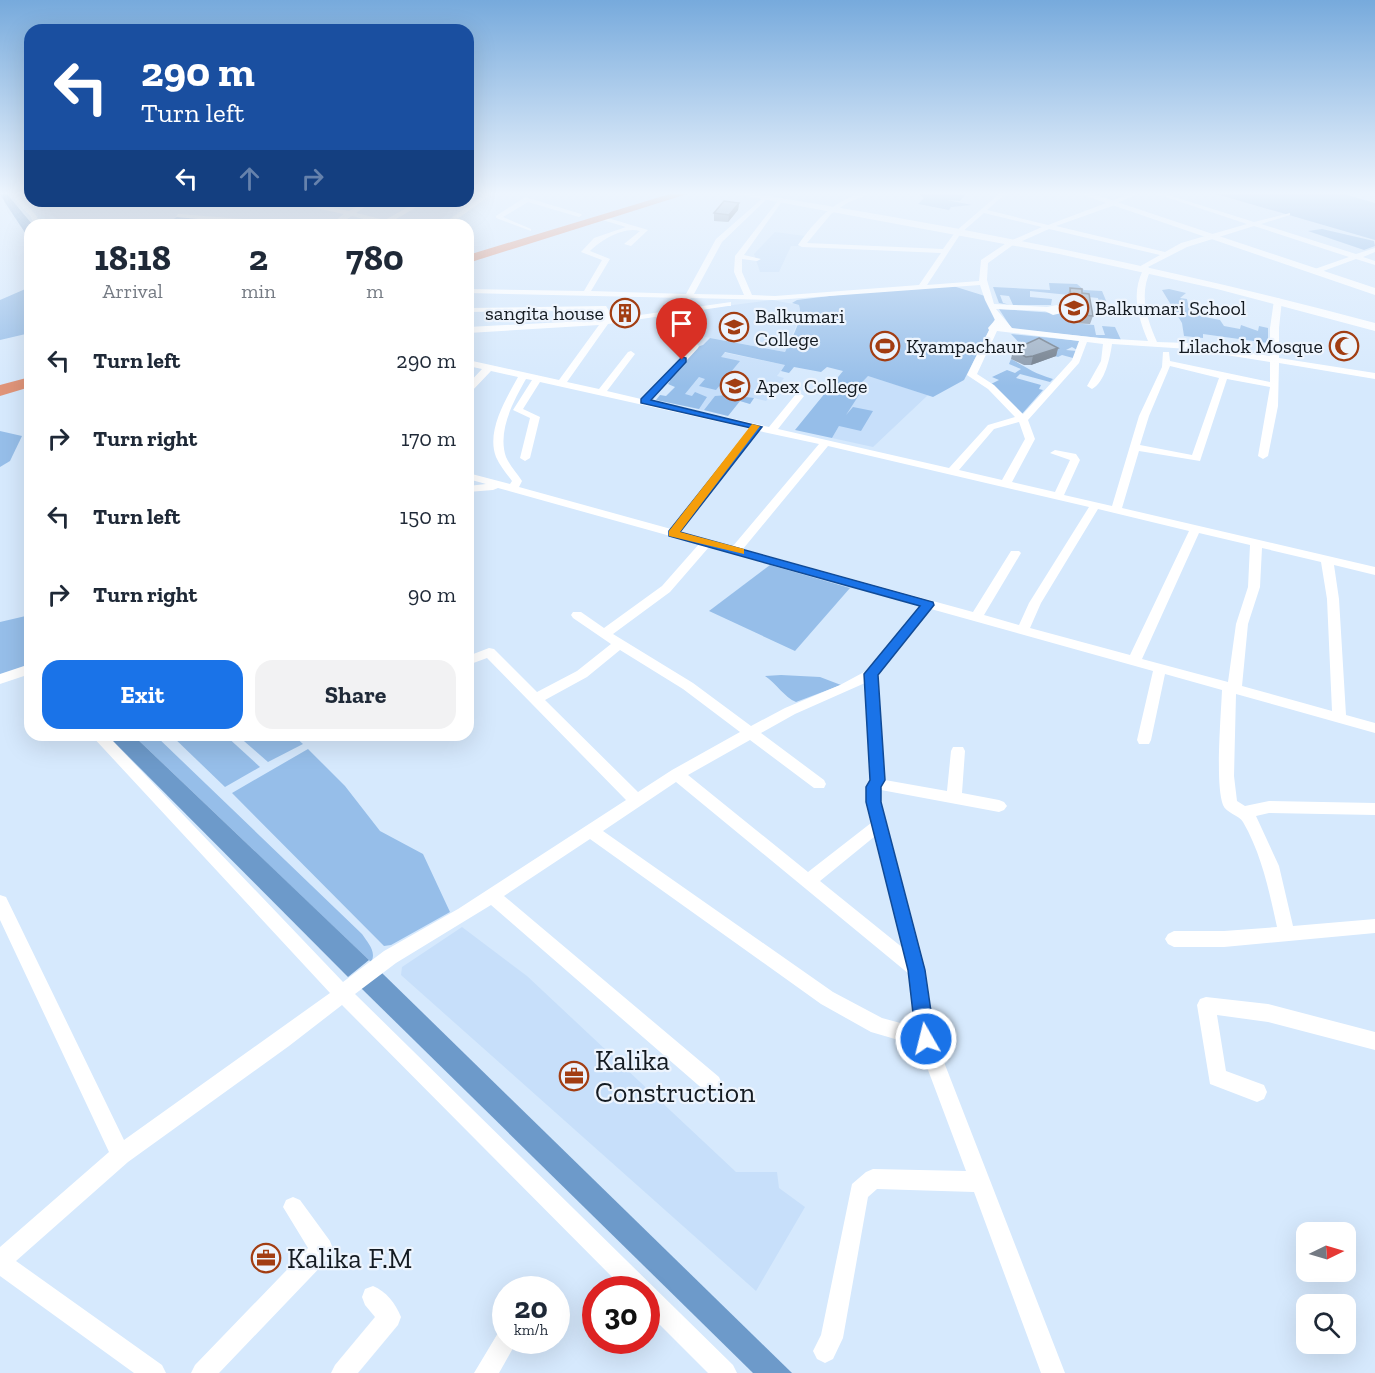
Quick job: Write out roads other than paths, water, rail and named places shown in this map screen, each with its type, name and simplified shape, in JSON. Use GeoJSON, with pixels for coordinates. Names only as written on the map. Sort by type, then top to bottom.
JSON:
{"type":"FeatureCollection","features":[{"type":"Feature","properties":{"kind":"highway"},"geometry":{"type":"LineString","coordinates":[[1,391],[24,384]]}},
{"type":"Feature","properties":{"kind":"highway"},"geometry":{"type":"LineString","coordinates":[[1,391],[24,389]]}},
{"type":"Feature","properties":{"kind":"street"},"geometry":{"type":"LineString","coordinates":[[586,294],[606,259],[603,258]]}},
{"type":"Feature","properties":{"kind":"street"},"geometry":{"type":"LineString","coordinates":[[683,310],[687,296],[709,258]]}},
{"type":"Feature","properties":{"kind":"street"},"geometry":{"type":"LineString","coordinates":[[739,258],[738,272],[749,297]]}},
{"type":"Feature","properties":{"kind":"street"},"geometry":{"type":"LineString","coordinates":[[751,258],[757,259]]}},
{"type":"Feature","properties":{"kind":"street"},"geometry":{"type":"LineString","coordinates":[[923,285],[940,258]]}},
{"type":"Feature","properties":{"kind":"street"},"geometry":{"type":"LineString","coordinates":[[990,258],[984,262],[983,283],[999,319],[1011,331]]}},
{"type":"Feature","properties":{"kind":"street"},"geometry":{"type":"LineString","coordinates":[[1090,258],[1278,300],[1375,327]]}},
{"type":"Feature","properties":{"kind":"street"},"geometry":{"type":"LineString","coordinates":[[1153,343],[1145,326],[1139,290],[1144,269],[1159,258]]}},
{"type":"Feature","properties":{"kind":"street"},"geometry":{"type":"LineString","coordinates":[[1276,258],[1375,292]]}},
{"type":"Feature","properties":{"kind":"street"},"geometry":{"type":"LineString","coordinates":[[1316,272],[1352,258]]}},
{"type":"Feature","properties":{"kind":"street"},"geometry":{"type":"LineString","coordinates":[[1359,258],[1375,263]]}},
{"type":"Feature","properties":{"kind":"street"},"geometry":{"type":"LineString","coordinates":[[474,330],[603,323],[775,298],[923,285],[983,283]]}},
{"type":"Feature","properties":{"kind":"street"},"geometry":{"type":"LineString","coordinates":[[474,291],[775,298]]}},
{"type":"Feature","properties":{"kind":"street"},"geometry":{"type":"LineString","coordinates":[[562,383],[609,317],[603,308],[606,294]]}},
{"type":"Feature","properties":{"kind":"street"},"geometry":{"type":"LineString","coordinates":[[1263,456],[1272,414],[1275,359],[1273,336],[1278,300]]}},
{"type":"Feature","properties":{"kind":"street"},"geometry":{"type":"LineString","coordinates":[[993,306],[1047,309]]}},
{"type":"Feature","properties":{"kind":"street"},"geometry":{"type":"LineString","coordinates":[[474,309],[603,308]]}},
{"type":"Feature","properties":{"kind":"street"},"geometry":{"type":"LineString","coordinates":[[999,319],[972,375],[991,387],[1023,419],[1030,439],[1005,485]]}},
{"type":"Feature","properties":{"kind":"street"},"geometry":{"type":"LineString","coordinates":[[993,328],[1084,340],[1164,344],[1275,359],[1375,376]]}},
{"type":"Feature","properties":{"kind":"street"},"geometry":{"type":"LineString","coordinates":[[951,472],[991,426],[1023,419],[1076,361],[1084,340]]}},
{"type":"Feature","properties":{"kind":"street"},"geometry":{"type":"LineString","coordinates":[[1092,386],[1105,361],[1108,342]]}},
{"type":"Feature","properties":{"kind":"street"},"geometry":{"type":"LineString","coordinates":[[1116,511],[1144,416],[1168,363],[1164,344]]}},
{"type":"Feature","properties":{"kind":"street"},"geometry":{"type":"LineString","coordinates":[[644,401],[695,346]]}},
{"type":"Feature","properties":{"kind":"street"},"geometry":{"type":"LineString","coordinates":[[602,392],[631,354]]}},
{"type":"Feature","properties":{"kind":"street"},"geometry":{"type":"LineString","coordinates":[[1168,363],[1274,385]]}},
{"type":"Feature","properties":{"kind":"street"},"geometry":{"type":"LineString","coordinates":[[474,364],[826,442],[1375,571]]}},
{"type":"Feature","properties":{"kind":"street"},"geometry":{"type":"LineString","coordinates":[[474,383],[489,367]]}},
{"type":"Feature","properties":{"kind":"street"},"geometry":{"type":"LineString","coordinates":[[474,489],[508,487],[517,481],[500,454],[500,440],[509,403],[524,375]]}},
{"type":"Feature","properties":{"kind":"street"},"geometry":{"type":"LineString","coordinates":[[1134,447],[1196,459],[1224,376]]}},
{"type":"Feature","properties":{"kind":"street"},"geometry":{"type":"LineString","coordinates":[[525,458],[536,417],[518,410],[538,378]]}},
{"type":"Feature","properties":{"kind":"street"},"geometry":{"type":"LineString","coordinates":[[772,430],[799,396]]}},
{"type":"Feature","properties":{"kind":"street"},"geometry":{"type":"LineString","coordinates":[[673,533],[757,427]]}},
{"type":"Feature","properties":{"kind":"street"},"geometry":{"type":"LineString","coordinates":[[736,550],[826,442]]}},
{"type":"Feature","properties":{"kind":"street"},"geometry":{"type":"LineString","coordinates":[[1055,453],[1072,456],[1075,460],[1058,497]]}},
{"type":"Feature","properties":{"kind":"street"},"geometry":{"type":"LineString","coordinates":[[474,478],[1375,728]]}},
{"type":"Feature","properties":{"kind":"street"},"geometry":{"type":"LineString","coordinates":[[1023,630],[1035,603],[1095,506]]}},
{"type":"Feature","properties":{"kind":"street"},"geometry":{"type":"LineString","coordinates":[[1134,661],[1195,530]]}},
{"type":"Feature","properties":{"kind":"street"},"geometry":{"type":"LineString","coordinates":[[604,634],[666,589],[707,542]]}},
{"type":"Feature","properties":{"kind":"street"},"geometry":{"type":"LineString","coordinates":[[1256,544],[1254,587],[1242,624],[1232,688],[1227,776],[1230,804],[1248,816],[1271,866],[1287,934]]}},
{"type":"Feature","properties":{"kind":"street"},"geometry":{"type":"LineString","coordinates":[[976,617],[1015,553]]}},
{"type":"Feature","properties":{"kind":"street"},"geometry":{"type":"LineString","coordinates":[[1327,560],[1333,599],[1339,717]]}},
{"type":"Feature","properties":{"kind":"street"},"geometry":{"type":"LineString","coordinates":[[154,1373],[0,1262],[120,1155],[282,1040],[344,990],[390,957],[492,896],[677,774],[790,711],[850,686],[871,674],[928,605]]}},
{"type":"Feature","properties":{"kind":"street"},"geometry":{"type":"LineString","coordinates":[[576,615],[688,686],[819,784]]}},
{"type":"Feature","properties":{"kind":"street"},"geometry":{"type":"LineString","coordinates":[[536,699],[582,674],[619,644]]}},
{"type":"Feature","properties":{"kind":"street"},"geometry":{"type":"LineString","coordinates":[[474,658],[489,652],[637,801]]}},
{"type":"Feature","properties":{"kind":"street"},"geometry":{"type":"LineString","coordinates":[[1144,740],[1160,668]]}},
{"type":"Feature","properties":{"kind":"street"},"geometry":{"type":"LineString","coordinates":[[0,679],[24,671]]}},
{"type":"Feature","properties":{"kind":"street"},"geometry":{"type":"LineString","coordinates":[[871,674],[878,784],[874,787],[873,802],[916,970],[926,1039],[1053,1373]]}},
{"type":"Feature","properties":{"kind":"street"},"geometry":{"type":"LineString","coordinates":[[104,741],[344,990],[627,1276]]}},
{"type":"Feature","properties":{"kind":"street"},"geometry":{"type":"LineString","coordinates":[[954,798],[958,751]]}},
{"type":"Feature","properties":{"kind":"street"},"geometry":{"type":"LineString","coordinates":[[677,774],[916,970]]}},
{"type":"Feature","properties":{"kind":"street"},"geometry":{"type":"LineString","coordinates":[[878,784],[999,806]]}},
{"type":"Feature","properties":{"kind":"street"},"geometry":{"type":"LineString","coordinates":[[1248,816],[1250,811],[1269,807],[1375,809]]}},
{"type":"Feature","properties":{"kind":"street"},"geometry":{"type":"LineString","coordinates":[[808,881],[880,824]]}},
{"type":"Feature","properties":{"kind":"street"},"geometry":{"type":"LineString","coordinates":[[591,831],[827,998],[878,1026],[926,1039]]}},
{"type":"Feature","properties":{"kind":"street"},"geometry":{"type":"LineString","coordinates":[[492,896],[712,1084]]}},
{"type":"Feature","properties":{"kind":"street"},"geometry":{"type":"LineString","coordinates":[[0,902],[120,1155]]}},
{"type":"Feature","properties":{"kind":"street"},"geometry":{"type":"LineString","coordinates":[[1174,939],[1287,934],[1375,926]]}},
{"type":"Feature","properties":{"kind":"street"},"geometry":{"type":"LineString","coordinates":[[1257,1092],[1217,1077],[1206,1005],[1268,1013],[1375,1041]]}},
{"type":"Feature","properties":{"kind":"street"},"geometry":{"type":"LineString","coordinates":[[825,1351],[832,1338],[859,1191],[873,1179],[979,1182]]}},
{"type":"Feature","properties":{"kind":"street"},"geometry":{"type":"LineString","coordinates":[[203,1373],[322,1249],[293,1207]]}},
{"type":"Feature","properties":{"kind":"street"},"geometry":{"type":"LineString","coordinates":[[343,1373],[390,1317],[373,1298]]}},
{"type":"Feature","properties":{"kind":"street"},"geometry":{"type":"LineString","coordinates":[[660,1309],[725,1373]]}},
{"type":"Feature","properties":{"kind":"street"},"geometry":{"type":"LineString","coordinates":[[486,1373],[498,1354]]}},
{"type":"Feature","properties":{"kind":"place","name":"Balkumari School"},"geometry":{"type":"Point","coordinates":[1074,308]}},
{"type":"Feature","properties":{"kind":"place","name":"sangita house"},"geometry":{"type":"Point","coordinates":[625,313]}},
{"type":"Feature","properties":{"kind":"place","name":"Balkumari College"},"geometry":{"type":"Point","coordinates":[734,327]}},
{"type":"Feature","properties":{"kind":"place","name":"Kyampachaur"},"geometry":{"type":"Point","coordinates":[885,346]}},
{"type":"Feature","properties":{"kind":"place","name":"Lilachok Mosque"},"geometry":{"type":"Point","coordinates":[1344,346]}},
{"type":"Feature","properties":{"kind":"place","name":"Apex College"},"geometry":{"type":"Point","coordinates":[735,386]}},
{"type":"Feature","properties":{"kind":"place","name":"Kalika Construction"},"geometry":{"type":"Point","coordinates":[574,1076]}},
{"type":"Feature","properties":{"kind":"place","name":"Kalika F.M"},"geometry":{"type":"Point","coordinates":[266,1258]}}]}
